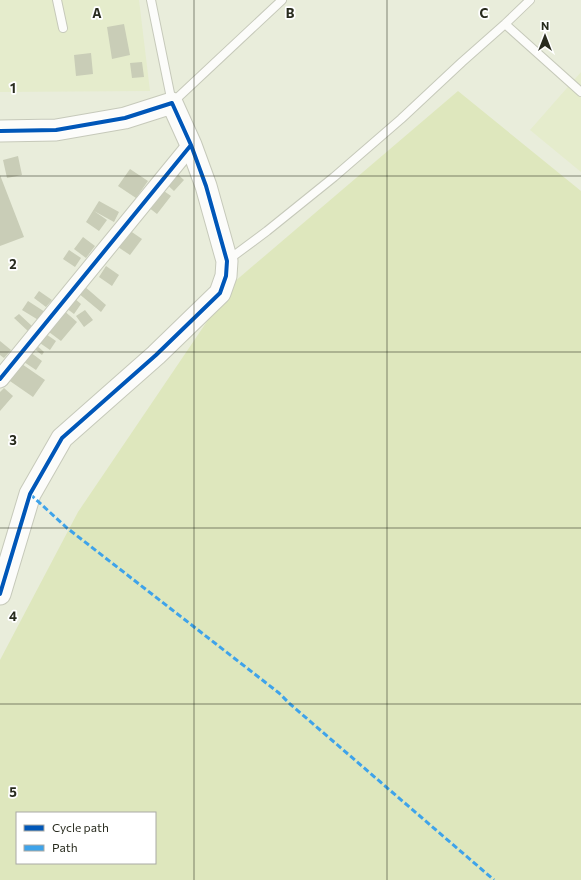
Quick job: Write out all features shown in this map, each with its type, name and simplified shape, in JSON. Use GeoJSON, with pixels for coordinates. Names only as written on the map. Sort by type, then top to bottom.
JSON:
{"type":"FeatureCollection","features":[{"type":"Feature","properties":{"kind":"street"},"geometry":{"type":"LineString","coordinates":[[0,131],[56,130],[125,118],[172,103],[191,145],[206,186],[227,261],[226,276],[220,293],[156,356],[62,438],[30,494],[0,594]]}},
{"type":"Feature","properties":{"kind":"street"},"geometry":{"type":"LineString","coordinates":[[0,379],[191,145]]}},
{"type":"Feature","properties":{"kind":"lane"},"geometry":{"type":"LineString","coordinates":[[57,0],[63,28]]}},
{"type":"Feature","properties":{"kind":"lane"},"geometry":{"type":"LineString","coordinates":[[151,0],[172,103]]}},
{"type":"Feature","properties":{"kind":"lane"},"geometry":{"type":"LineString","coordinates":[[172,103],[282,0]]}},
{"type":"Feature","properties":{"kind":"lane"},"geometry":{"type":"LineString","coordinates":[[227,261],[267,232],[334,177],[401,119],[530,0]]}},
{"type":"Feature","properties":{"kind":"lane"},"geometry":{"type":"LineString","coordinates":[[505,24],[581,92]]}},
{"type":"Feature","properties":{"kind":"shaded area"},"geometry":{"type":"Polygon","coordinates":[[[0,0],[139,0],[150,91],[0,92],[0,0]]]}},
{"type":"Feature","properties":{"kind":"shaded area"},"geometry":{"type":"Polygon","coordinates":[[[581,72],[581,172],[530,130],[581,72]]]}},
{"type":"Feature","properties":{"kind":"shaded area"},"geometry":{"type":"Polygon","coordinates":[[[458,91],[581,191],[581,880],[0,880],[0,660],[78,512],[233,283],[458,91]]]}},
{"type":"Feature","properties":{"kind":"building"},"geometry":{"type":"Polygon","coordinates":[[[124,24],[130,55],[112,59],[107,27],[124,24]]]}},
{"type":"Feature","properties":{"kind":"building"},"geometry":{"type":"Polygon","coordinates":[[[91,53],[93,74],[76,76],[74,55],[91,53]]]}},
{"type":"Feature","properties":{"kind":"building"},"geometry":{"type":"Polygon","coordinates":[[[142,62],[144,77],[132,78],[130,63],[142,62]]]}},
{"type":"Feature","properties":{"kind":"building"},"geometry":{"type":"Polygon","coordinates":[[[18,156],[22,175],[7,178],[3,160],[18,156]]]}},
{"type":"Feature","properties":{"kind":"building"},"geometry":{"type":"Polygon","coordinates":[[[130,169],[148,181],[136,198],[118,186],[130,169]]]}},
{"type":"Feature","properties":{"kind":"building"},"geometry":{"type":"Polygon","coordinates":[[[173,170],[184,180],[174,191],[163,181],[173,170]]]}},
{"type":"Feature","properties":{"kind":"building"},"geometry":{"type":"Polygon","coordinates":[[[0,175],[24,237],[0,246],[0,175]]]}},
{"type":"Feature","properties":{"kind":"building"},"geometry":{"type":"Polygon","coordinates":[[[161,189],[171,196],[157,214],[148,207],[161,189]]]}},
{"type":"Feature","properties":{"kind":"building"},"geometry":{"type":"Polygon","coordinates":[[[99,201],[119,212],[114,222],[94,211],[107,220],[99,231],[86,222],[99,201]]]}},
{"type":"Feature","properties":{"kind":"building"},"geometry":{"type":"Polygon","coordinates":[[[126,228],[142,239],[130,255],[115,245],[126,228]]]}},
{"type":"Feature","properties":{"kind":"building"},"geometry":{"type":"Polygon","coordinates":[[[83,237],[95,246],[86,258],[74,249],[83,237]]]}},
{"type":"Feature","properties":{"kind":"building"},"geometry":{"type":"Polygon","coordinates":[[[69,250],[81,258],[75,267],[63,259],[69,250]]]}},
{"type":"Feature","properties":{"kind":"building"},"geometry":{"type":"Polygon","coordinates":[[[106,266],[119,275],[112,286],[99,277],[106,266]]]}},
{"type":"Feature","properties":{"kind":"building"},"geometry":{"type":"Polygon","coordinates":[[[84,286],[106,305],[101,312],[78,293],[84,286]]]}},
{"type":"Feature","properties":{"kind":"building"},"geometry":{"type":"Polygon","coordinates":[[[39,291],[52,300],[46,307],[34,298],[39,291]]]}},
{"type":"Feature","properties":{"kind":"building"},"geometry":{"type":"Polygon","coordinates":[[[74,298],[81,304],[74,314],[66,308],[74,298]]]}},
{"type":"Feature","properties":{"kind":"building"},"geometry":{"type":"Polygon","coordinates":[[[28,301],[45,312],[40,321],[22,310],[28,301]]]}},
{"type":"Feature","properties":{"kind":"building"},"geometry":{"type":"Polygon","coordinates":[[[62,309],[77,322],[61,341],[45,329],[62,309]]]}},
{"type":"Feature","properties":{"kind":"building"},"geometry":{"type":"Polygon","coordinates":[[[85,310],[93,320],[84,327],[76,316],[85,310]]]}},
{"type":"Feature","properties":{"kind":"building"},"geometry":{"type":"Polygon","coordinates":[[[19,314],[33,327],[29,332],[14,318],[19,314]]]}},
{"type":"Feature","properties":{"kind":"building"},"geometry":{"type":"Polygon","coordinates":[[[43,332],[56,341],[50,350],[37,341],[43,332]]]}},
{"type":"Feature","properties":{"kind":"building"},"geometry":{"type":"Polygon","coordinates":[[[0,341],[11,350],[4,358],[0,355],[0,341]]]}},
{"type":"Feature","properties":{"kind":"building"},"geometry":{"type":"Polygon","coordinates":[[[35,344],[44,352],[42,355],[32,347],[35,344]]]}},
{"type":"Feature","properties":{"kind":"building"},"geometry":{"type":"Polygon","coordinates":[[[30,352],[42,361],[36,370],[24,362],[30,352]]]}},
{"type":"Feature","properties":{"kind":"building"},"geometry":{"type":"Polygon","coordinates":[[[19,362],[45,380],[33,397],[7,379],[19,362]]]}},
{"type":"Feature","properties":{"kind":"building"},"geometry":{"type":"Polygon","coordinates":[[[4,388],[13,396],[0,411],[0,392],[4,388]]]}},
{"type":"Feature","properties":{"kind":"marked path"},"geometry":{"type":"LineString","coordinates":[[30,494],[67,528],[279,693],[494,880]]}},
{"type":"Feature","properties":{"kind":"cycle path"},"geometry":{"type":"LineString","coordinates":[[0,131],[56,130],[125,118],[172,103],[191,145],[206,186],[227,261],[226,276],[220,293],[156,355],[62,438],[30,494],[0,594]]}},
{"type":"Feature","properties":{"kind":"cycle path"},"geometry":{"type":"LineString","coordinates":[[0,379],[191,145]]}}]}
